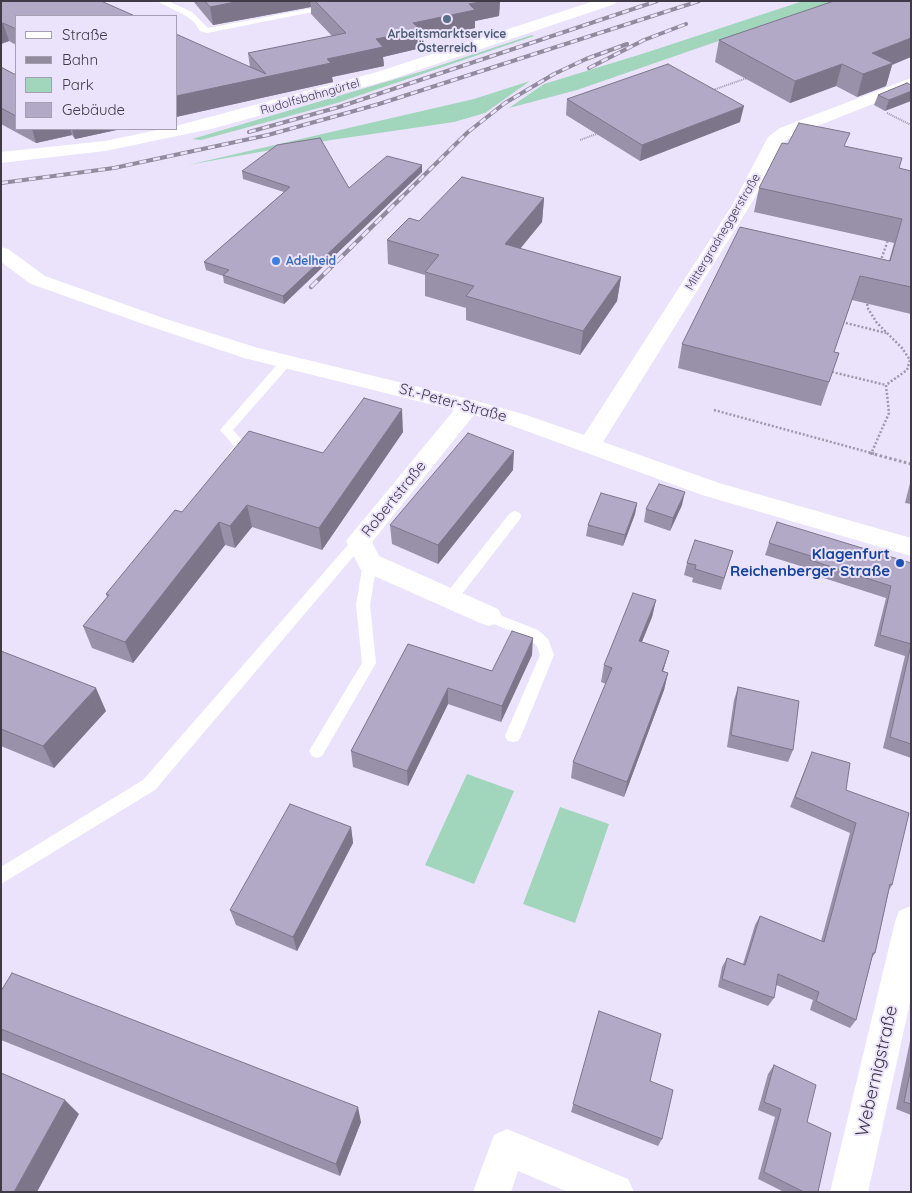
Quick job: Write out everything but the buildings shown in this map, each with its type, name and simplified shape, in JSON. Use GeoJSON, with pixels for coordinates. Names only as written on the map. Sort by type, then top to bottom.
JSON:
{"type":"FeatureCollection","features":[{"type":"Feature","properties":{"kind":"street","name":"Rudolfsbahngürtel"},"geometry":{"type":"LineString","coordinates":[[1,158],[105,146],[205,125],[383,76],[610,1]]}},
{"type":"Feature","properties":{"kind":"street","name":"Mittergradneggerstraße"},"geometry":{"type":"LineString","coordinates":[[589,446],[742,204],[760,174],[774,141],[786,132],[911,83]]}},
{"type":"Feature","properties":{"kind":"street","name":"St.-Peter-Straße"},"geometry":{"type":"LineString","coordinates":[[5,263],[38,280],[108,306],[286,362],[518,420],[711,489],[911,548]]}},
{"type":"Feature","properties":{"kind":"street","name":"Robertstraße"},"geometry":{"type":"LineString","coordinates":[[365,552],[468,406]]}},
{"type":"Feature","properties":{"kind":"street"},"geometry":{"type":"LineString","coordinates":[[365,552],[450,599],[490,616]]}},
{"type":"Feature","properties":{"kind":"street","name":"Webernigstraße"},"geometry":{"type":"LineString","coordinates":[[849,1192],[911,922]]}},
{"type":"Feature","properties":{"kind":"street"},"geometry":{"type":"LineString","coordinates":[[492,1192],[507,1148],[615,1192]]}},
{"type":"Feature","properties":{"kind":"lane"},"geometry":{"type":"LineString","coordinates":[[160,1],[189,14],[197,20],[203,29],[208,31],[363,1]]}},
{"type":"Feature","properties":{"kind":"lane"},"geometry":{"type":"LineString","coordinates":[[224,467],[241,446],[226,430],[286,362]]}},
{"type":"Feature","properties":{"kind":"lane"},"geometry":{"type":"LineString","coordinates":[[450,599],[515,516]]}},
{"type":"Feature","properties":{"kind":"lane"},"geometry":{"type":"LineString","coordinates":[[317,751],[369,663],[363,605],[365,552]]}},
{"type":"Feature","properties":{"kind":"lane"},"geometry":{"type":"LineString","coordinates":[[1,876],[149,785],[365,552]]}},
{"type":"Feature","properties":{"kind":"lane"},"geometry":{"type":"LineString","coordinates":[[490,616],[533,634],[543,643],[547,655],[513,736]]}},
{"type":"Feature","properties":{"kind":"path"},"geometry":{"type":"LineString","coordinates":[[713,90],[749,77]]}},
{"type":"Feature","properties":{"kind":"path"},"geometry":{"type":"LineString","coordinates":[[580,140],[599,133]]}},
{"type":"Feature","properties":{"kind":"path"},"geometry":{"type":"LineString","coordinates":[[883,266],[882,257],[890,233]]}},
{"type":"Feature","properties":{"kind":"path"},"geometry":{"type":"LineString","coordinates":[[822,369],[886,385],[907,370],[910,360],[902,348],[877,323],[867,306],[869,293]]}},
{"type":"Feature","properties":{"kind":"path"},"geometry":{"type":"LineString","coordinates":[[841,321],[888,333]]}},
{"type":"Feature","properties":{"kind":"path"},"geometry":{"type":"LineString","coordinates":[[871,454],[889,413],[886,385]]}},
{"type":"Feature","properties":{"kind":"path"},"geometry":{"type":"LineString","coordinates":[[714,410],[911,464]]}},
{"type":"Feature","properties":{"kind":"green space"},"geometry":{"type":"Polygon","coordinates":[[[803,1],[834,1],[577,90],[509,108],[544,84],[803,1]]]}},
{"type":"Feature","properties":{"kind":"green space"},"geometry":{"type":"Polygon","coordinates":[[[532,35],[534,36],[337,103],[201,140],[192,139],[423,71],[532,35]]]}},
{"type":"Feature","properties":{"kind":"green space"},"geometry":{"type":"Polygon","coordinates":[[[530,81],[485,113],[454,122],[304,144],[188,165],[474,99],[530,81]]]}},
{"type":"Feature","properties":{"kind":"green space"},"geometry":{"type":"Polygon","coordinates":[[[467,774],[514,791],[474,884],[425,865],[467,774]]]}},
{"type":"Feature","properties":{"kind":"green space"},"geometry":{"type":"Polygon","coordinates":[[[560,807],[609,824],[575,923],[523,904],[560,807]]]}},
{"type":"Feature","properties":{"kind":"railway"},"geometry":{"type":"LineString","coordinates":[[249,132],[339,107],[657,1]]}},
{"type":"Feature","properties":{"kind":"railway"},"geometry":{"type":"LineString","coordinates":[[1,183],[114,168],[268,135],[379,104],[699,1]]}},
{"type":"Feature","properties":{"kind":"railway"},"geometry":{"type":"LineString","coordinates":[[589,68],[644,40],[686,24]]}},
{"type":"Feature","properties":{"kind":"railway"},"geometry":{"type":"LineString","coordinates":[[399,200],[468,132],[505,103],[554,74],[586,59],[627,44]]}},
{"type":"Feature","properties":{"kind":"railway"},"geometry":{"type":"LineString","coordinates":[[311,287],[401,198]]}},
{"type":"Feature","properties":{"kind":"place","name":"Arbeitsmarktservice Österreich"},"geometry":{"type":"Point","coordinates":[447,19]}},
{"type":"Feature","properties":{"kind":"place","name":"Adelheid"},"geometry":{"type":"Point","coordinates":[276,261]}},
{"type":"Feature","properties":{"kind":"place","name":"Klagenfurt Reichenberger Straße"},"geometry":{"type":"Point","coordinates":[900,563]}}]}
